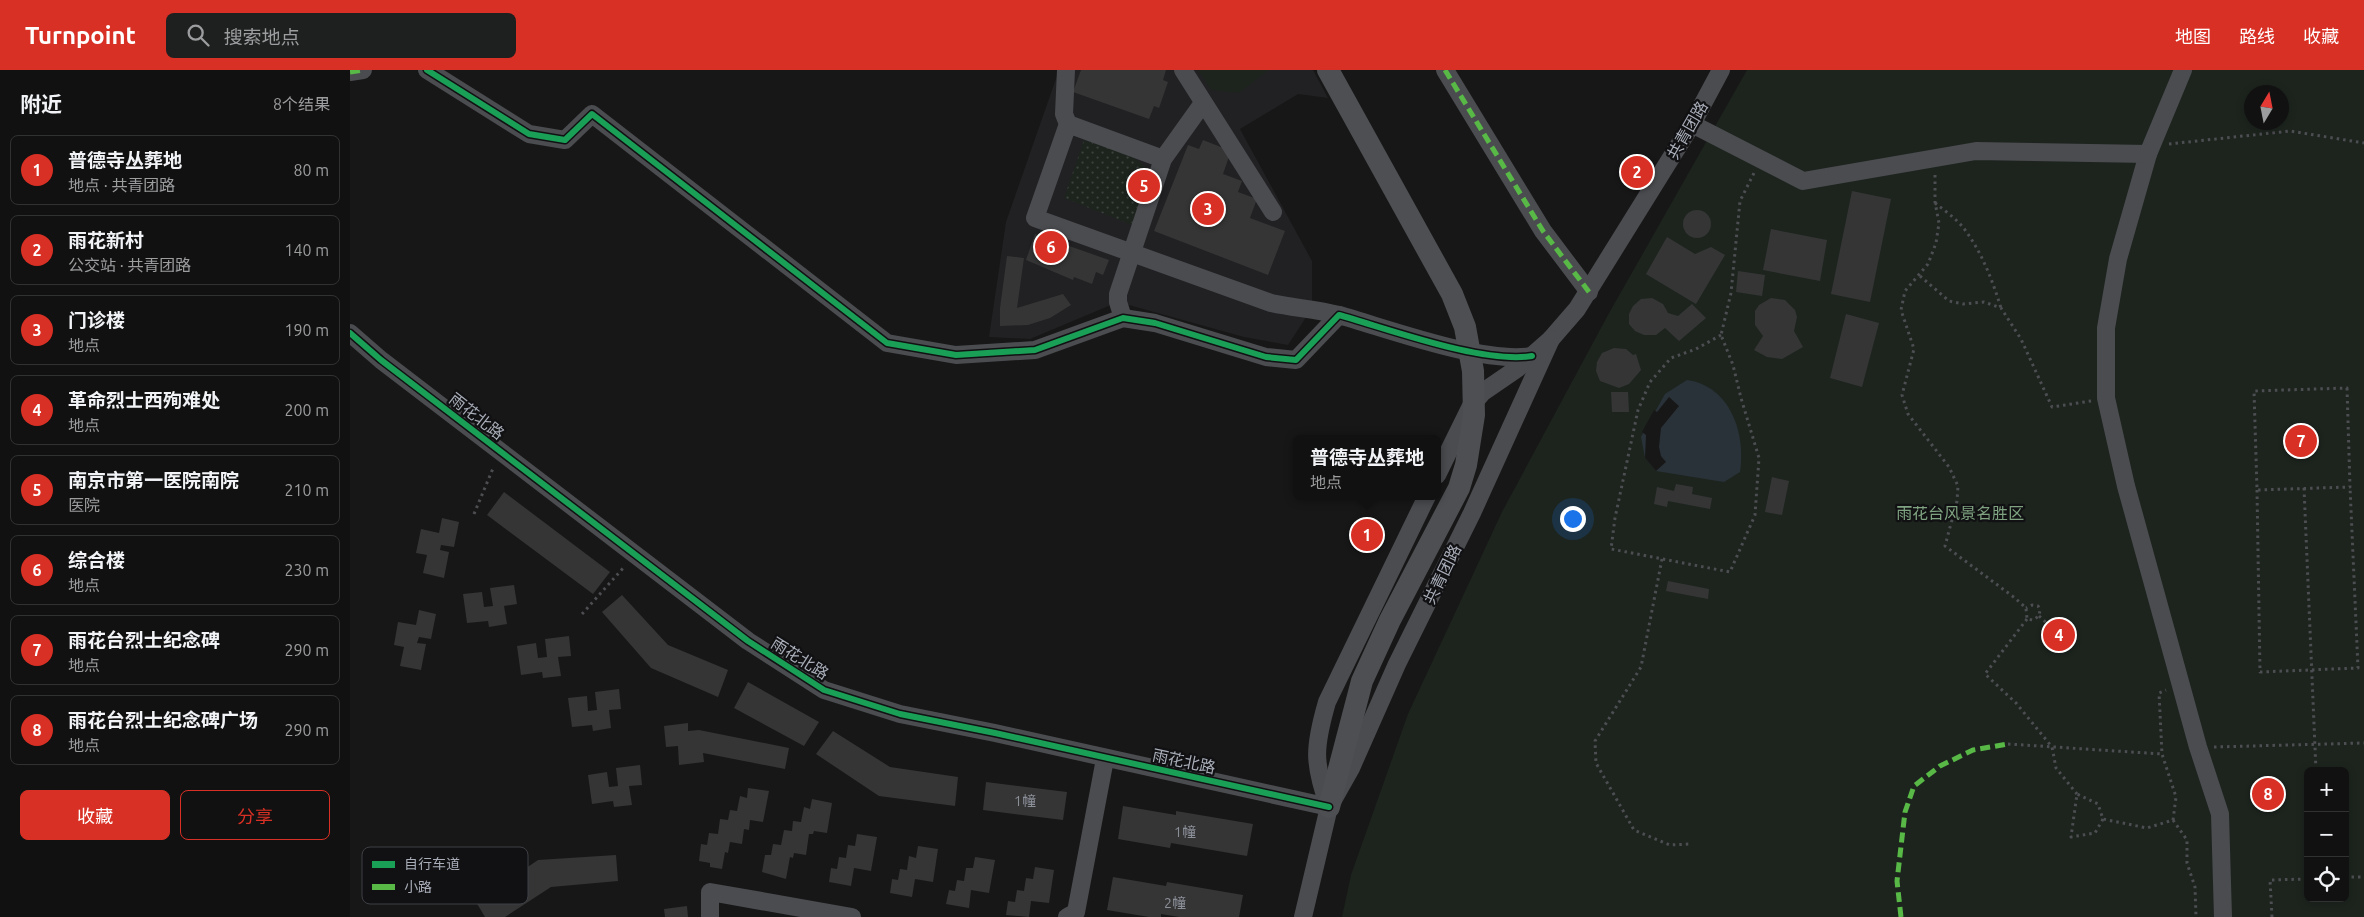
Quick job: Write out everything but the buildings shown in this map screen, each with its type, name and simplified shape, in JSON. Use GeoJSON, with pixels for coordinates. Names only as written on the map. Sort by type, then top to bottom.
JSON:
{"type":"FeatureCollection","features":[{"type":"Feature","properties":{"kind":"main road"},"geometry":{"type":"LineString","coordinates":[[1329,73],[1452,294],[1465,327],[1473,371],[1474,415],[1471,441],[1459,488],[1397,606],[1362,681],[1329,807]]}},
{"type":"Feature","properties":{"kind":"street"},"geometry":{"type":"LineString","coordinates":[[350,72],[363,70]]}},
{"type":"Feature","properties":{"kind":"street"},"geometry":{"type":"LineString","coordinates":[[427,70],[529,134],[565,140],[592,114],[887,344],[956,355],[1035,350],[1123,318],[1155,323],[1266,357],[1296,360],[1339,315]]}},
{"type":"Feature","properties":{"kind":"street"},"geometry":{"type":"LineString","coordinates":[[1066,70],[1064,114],[1068,124],[1035,218],[1271,303],[1290,307],[1312,308],[1478,353],[1506,358],[1532,356]]}},
{"type":"Feature","properties":{"kind":"street"},"geometry":{"type":"LineString","coordinates":[[1183,70],[1273,212]]}},
{"type":"Feature","properties":{"kind":"street"},"geometry":{"type":"LineString","coordinates":[[1446,70],[1543,231],[1589,292]]}},
{"type":"Feature","properties":{"kind":"street","name":"共青团路"},"geometry":{"type":"LineString","coordinates":[[1441,467],[1471,406],[1483,392],[1552,339],[1566,324],[1589,292],[1692,124],[1721,70]]}},
{"type":"Feature","properties":{"kind":"street"},"geometry":{"type":"LineString","coordinates":[[2183,70],[2150,149],[2118,259],[2106,328],[2106,398],[2126,486],[2198,747],[2220,814],[2223,917]]}},
{"type":"Feature","properties":{"kind":"street"},"geometry":{"type":"LineString","coordinates":[[1123,318],[1118,302],[1118,294],[1163,159],[1203,103]]}},
{"type":"Feature","properties":{"kind":"street"},"geometry":{"type":"LineString","coordinates":[[1068,124],[1163,159]]}},
{"type":"Feature","properties":{"kind":"street"},"geometry":{"type":"LineString","coordinates":[[1692,124],[1803,181],[1976,152],[2150,149]]}},
{"type":"Feature","properties":{"kind":"street","name":"雨花北路"},"geometry":{"type":"LineString","coordinates":[[350,333],[381,360],[748,641],[824,690],[900,714],[996,733],[1105,759],[1329,807]]}},
{"type":"Feature","properties":{"kind":"street","name":"共青团路"},"geometry":{"type":"LineString","coordinates":[[1303,917],[1329,807],[1350,768],[1397,664],[1472,513],[1552,339]]}},
{"type":"Feature","properties":{"kind":"street"},"geometry":{"type":"LineString","coordinates":[[1329,807],[1318,776],[1316,752],[1327,702],[1425,500]]}},
{"type":"Feature","properties":{"kind":"street"},"geometry":{"type":"LineString","coordinates":[[1067,917],[1076,912],[1105,759]]}},
{"type":"Feature","properties":{"kind":"street"},"geometry":{"type":"LineString","coordinates":[[710,917],[710,892],[852,917]]}},
{"type":"Feature","properties":{"kind":"path"},"geometry":{"type":"LineString","coordinates":[[2150,149],[2177,144],[2290,131],[2364,143]]}},
{"type":"Feature","properties":{"kind":"path"},"geometry":{"type":"LineString","coordinates":[[1936,158],[1935,202],[1939,223],[1936,243],[1928,264],[1920,276],[1905,291],[1901,310],[1914,349],[1902,395],[1908,414],[1949,467],[1958,486],[1945,546],[2026,608],[2027,619],[1985,674],[2016,703],[2052,747],[2056,768],[2077,794],[2098,804],[2103,819],[2095,833],[2072,837],[2077,794]]}},
{"type":"Feature","properties":{"kind":"path"},"geometry":{"type":"LineString","coordinates":[[1721,335],[1696,349],[1671,358],[1650,382],[1638,410],[1615,518],[1611,549],[1730,572],[1755,515],[1759,458],[1741,398],[1734,365],[1721,335],[1731,293],[1740,201],[1760,159]]}},
{"type":"Feature","properties":{"kind":"path"},"geometry":{"type":"LineString","coordinates":[[1935,202],[1961,226],[1976,248],[1992,278],[2001,308],[2021,339],[2052,408],[2106,398]]}},
{"type":"Feature","properties":{"kind":"path"},"geometry":{"type":"LineString","coordinates":[[1920,276],[1948,301],[1963,304],[1984,302],[2001,308]]}},
{"type":"Feature","properties":{"kind":"path"},"geometry":{"type":"LineString","coordinates":[[2347,388],[2350,487],[2358,668],[2260,672],[2254,391],[2347,388]]}},
{"type":"Feature","properties":{"kind":"path"},"geometry":{"type":"LineString","coordinates":[[474,514],[500,451]]}},
{"type":"Feature","properties":{"kind":"path"},"geometry":{"type":"LineString","coordinates":[[2257,490],[2350,487]]}},
{"type":"Feature","properties":{"kind":"path"},"geometry":{"type":"LineString","coordinates":[[2304,488],[2316,767]]}},
{"type":"Feature","properties":{"kind":"path"},"geometry":{"type":"LineString","coordinates":[[582,614],[635,554]]}},
{"type":"Feature","properties":{"kind":"path"},"geometry":{"type":"LineString","coordinates":[[1662,559],[1641,667],[1596,741],[1596,763],[1634,830],[1670,845],[1689,844]]}},
{"type":"Feature","properties":{"kind":"path"},"geometry":{"type":"LineString","coordinates":[[2026,608],[2032,604],[2038,606],[2040,610],[2038,616],[2033,620],[2027,619]]}},
{"type":"Feature","properties":{"kind":"path"},"geometry":{"type":"LineString","coordinates":[[2038,616],[2052,628]]}},
{"type":"Feature","properties":{"kind":"path"},"geometry":{"type":"LineString","coordinates":[[2181,685],[2159,693],[2162,754],[2176,797],[2173,820],[2187,840],[2186,863],[2195,886],[2196,917]]}},
{"type":"Feature","properties":{"kind":"path"},"geometry":{"type":"LineString","coordinates":[[2198,747],[2364,743]]}},
{"type":"Feature","properties":{"kind":"path"},"geometry":{"type":"LineString","coordinates":[[2008,744],[2162,754]]}},
{"type":"Feature","properties":{"kind":"path"},"geometry":{"type":"LineString","coordinates":[[2103,819],[2146,828],[2173,820]]}},
{"type":"Feature","properties":{"kind":"path"},"geometry":{"type":"LineString","coordinates":[[2349,878],[2364,877]]}},
{"type":"Feature","properties":{"kind":"path"},"geometry":{"type":"LineString","coordinates":[[2272,917],[2270,880],[2304,879]]}},
{"type":"Feature","properties":{"kind":"shaded area"},"geometry":{"type":"Polygon","coordinates":[[[1059,70],[1313,70],[1328,98],[1298,94],[1240,129],[1312,261],[1312,308],[1288,345],[1244,337],[1118,302],[1030,339],[989,337],[1006,222],[1059,70]]]}},
{"type":"Feature","properties":{"kind":"shaded area"},"geometry":{"type":"Polygon","coordinates":[[[1687,380],[1702,384],[1714,391],[1724,401],[1737,427],[1741,457],[1740,472],[1724,482],[1656,471],[1645,458],[1641,437],[1665,394],[1687,380]]]}},
{"type":"Feature","properties":{"kind":"green space"},"geometry":{"type":"Polygon","coordinates":[[[1198,70],[1269,70],[1239,93],[1211,90],[1198,70]]]}},
{"type":"Feature","properties":{"kind":"green space","name":"雨花台风景名胜区"},"geometry":{"type":"Polygon","coordinates":[[[1747,70],[2364,70],[2364,917],[1342,917],[1351,875],[1408,714],[1502,512],[1608,315],[1747,70]]]}},
{"type":"Feature","properties":{"kind":"green space"},"geometry":{"type":"Polygon","coordinates":[[[1084,140],[1129,155],[1144,166],[1149,173],[1132,225],[1064,198],[1084,140]]]}},
{"type":"Feature","properties":{"kind":"pier"},"geometry":{"type":"Polygon","coordinates":[[[1669,397],[1679,406],[1661,428],[1659,447],[1661,456],[1666,462],[1656,471],[1645,458],[1646,435],[1642,432],[1654,410],[1657,412],[1669,397]]]}},
{"type":"Feature","properties":{"kind":"marked path"},"geometry":{"type":"LineString","coordinates":[[350,72],[363,70]]}},
{"type":"Feature","properties":{"kind":"marked path"},"geometry":{"type":"LineString","coordinates":[[1445,70],[1543,231],[1589,292]]}},
{"type":"Feature","properties":{"kind":"marked path"},"geometry":{"type":"LineString","coordinates":[[1901,917],[1897,881],[1905,812],[1914,786],[1940,766],[1973,750],[2008,744]]}},
{"type":"Feature","properties":{"kind":"cycle path"},"geometry":{"type":"LineString","coordinates":[[427,70],[529,134],[565,140],[592,114],[887,343],[956,355],[1035,350],[1123,318],[1155,323],[1266,357],[1296,360],[1339,315],[1436,344],[1463,350],[1488,355],[1532,356]]}},
{"type":"Feature","properties":{"kind":"cycle path"},"geometry":{"type":"LineString","coordinates":[[350,333],[381,360],[748,641],[824,690],[900,714],[995,733],[1329,807]]}},
{"type":"Feature","properties":{"kind":"place","name":"雨花新村"},"geometry":{"type":"Point","coordinates":[1637,172]}},
{"type":"Feature","properties":{"kind":"place","name":"南京市第一医院南院"},"geometry":{"type":"Point","coordinates":[1144,186]}},
{"type":"Feature","properties":{"kind":"place","name":"门诊楼"},"geometry":{"type":"Point","coordinates":[1208,209]}},
{"type":"Feature","properties":{"kind":"place","name":"综合楼"},"geometry":{"type":"Point","coordinates":[1051,247]}},
{"type":"Feature","properties":{"kind":"place","name":"雨花台烈士纪念碑"},"geometry":{"type":"Point","coordinates":[2301,441]}},
{"type":"Feature","properties":{"kind":"place","name":"普德寺丛葬地"},"geometry":{"type":"Point","coordinates":[1367,535]}},
{"type":"Feature","properties":{"kind":"place","name":"革命烈士西殉难处"},"geometry":{"type":"Point","coordinates":[2059,635]}},
{"type":"Feature","properties":{"kind":"place","name":"雨花台烈士纪念碑广场"},"geometry":{"type":"Point","coordinates":[2268,794]}}]}
